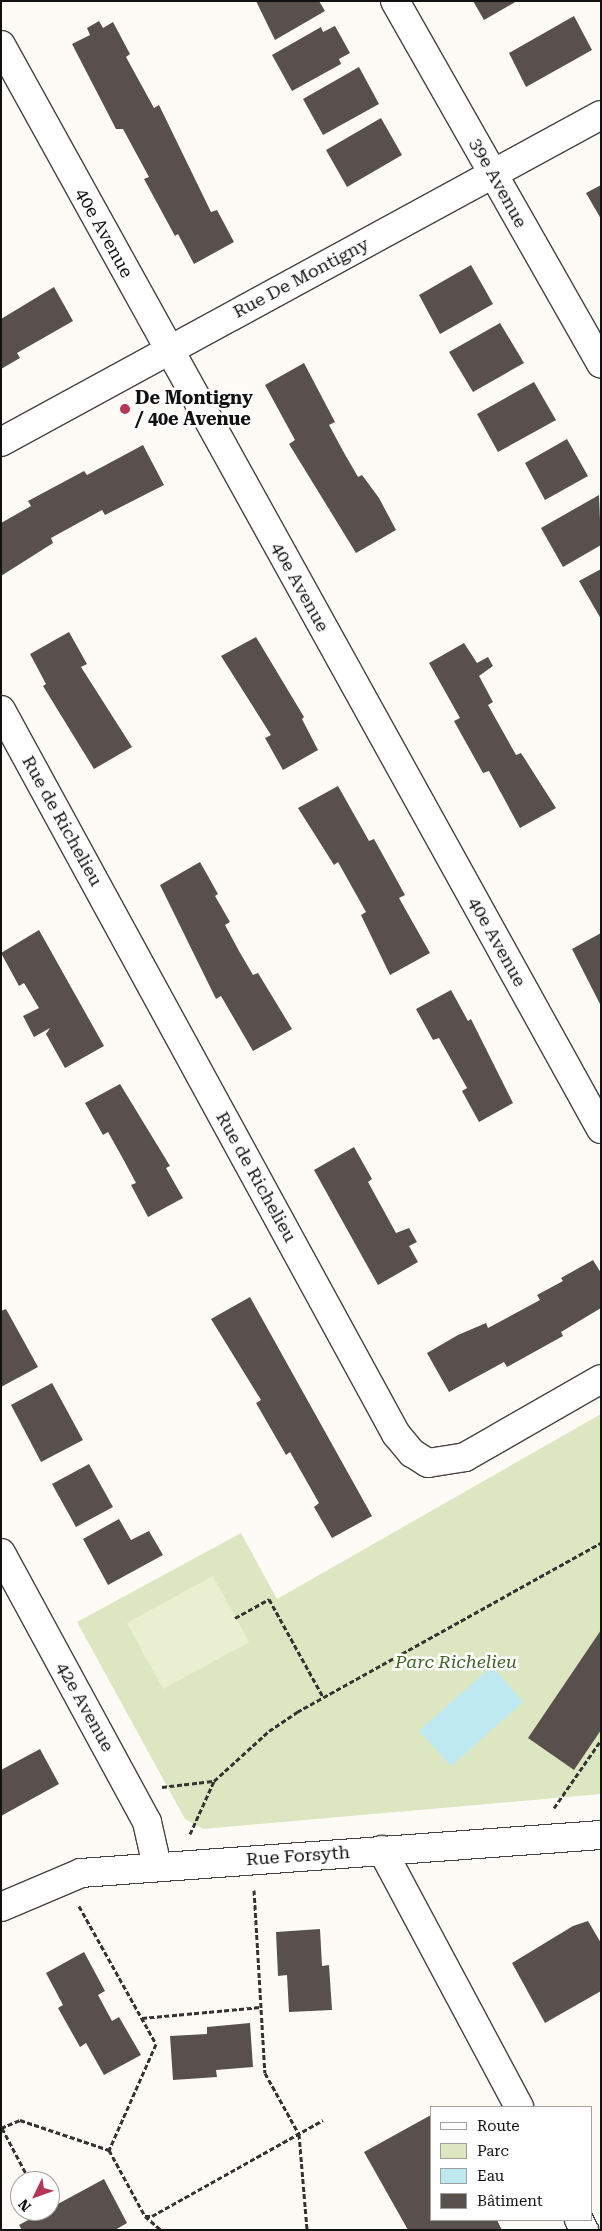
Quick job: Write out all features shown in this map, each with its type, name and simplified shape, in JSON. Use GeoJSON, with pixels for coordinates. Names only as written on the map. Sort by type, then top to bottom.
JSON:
{"type":"FeatureCollection","features":[{"type":"Feature","properties":{"kind":"street","name":"39e Avenue"},"geometry":{"type":"LineString","coordinates":[[396,1],[601,364]]}},
{"type":"Feature","properties":{"kind":"street","name":"40e Avenue"},"geometry":{"type":"LineString","coordinates":[[5,60],[601,1129]]}},
{"type":"Feature","properties":{"kind":"street","name":"Rue De Montigny"},"geometry":{"type":"LineString","coordinates":[[1,442],[601,115]]}},
{"type":"Feature","properties":{"kind":"street","name":"Rue de Richelieu"},"geometry":{"type":"LineString","coordinates":[[1,710],[396,1434],[412,1452],[428,1463],[465,1457],[601,1379]]}},
{"type":"Feature","properties":{"kind":"street","name":"42e Avenue"},"geometry":{"type":"LineString","coordinates":[[1,1553],[131,1791],[169,1865]]}},
{"type":"Feature","properties":{"kind":"street","name":"Rue Forsyth"},"geometry":{"type":"LineString","coordinates":[[1,1907],[65,1878],[81,1873],[169,1865],[601,1835]]}},
{"type":"Feature","properties":{"kind":"street"},"geometry":{"type":"LineString","coordinates":[[382,1850],[518,2106]]}},
{"type":"Feature","properties":{"kind":"path"},"geometry":{"type":"LineString","coordinates":[[169,1865],[214,1781],[269,1731],[323,1697],[601,1543]]}},
{"type":"Feature","properties":{"kind":"path"},"geometry":{"type":"LineString","coordinates":[[235,1618],[269,1599],[323,1697]]}},
{"type":"Feature","properties":{"kind":"path"},"geometry":{"type":"LineString","coordinates":[[532,1840],[601,1740]]}},
{"type":"Feature","properties":{"kind":"path"},"geometry":{"type":"LineString","coordinates":[[131,1791],[214,1781]]}},
{"type":"Feature","properties":{"kind":"path"},"geometry":{"type":"LineString","coordinates":[[253,1859],[265,2073],[299,2134],[307,2230]]}},
{"type":"Feature","properties":{"kind":"path"},"geometry":{"type":"LineString","coordinates":[[65,1878],[156,2044],[109,2150]]}},
{"type":"Feature","properties":{"kind":"path"},"geometry":{"type":"LineString","coordinates":[[142,2018],[261,2007]]}},
{"type":"Feature","properties":{"kind":"path"},"geometry":{"type":"LineString","coordinates":[[25,2171],[2,2128],[20,2120],[109,2150],[145,2216],[160,2230]]}},
{"type":"Feature","properties":{"kind":"path"},"geometry":{"type":"LineString","coordinates":[[145,2216],[152,2216],[323,2120]]}},
{"type":"Feature","properties":{"kind":"green space","name":"Parc Richelieu"},"geometry":{"type":"Polygon","coordinates":[[[601,1414],[601,1794],[203,1829],[185,1819],[77,1622],[241,1533],[277,1599],[601,1414]]]}},
{"type":"Feature","properties":{"kind":"green space"},"geometry":{"type":"Polygon","coordinates":[[[213,1576],[249,1642],[163,1689],[127,1623],[213,1576]]]}},
{"type":"Feature","properties":{"kind":"water"},"geometry":{"type":"Polygon","coordinates":[[[492,1666],[523,1702],[451,1766],[419,1731],[492,1666]]]}},
{"type":"Feature","properties":{"kind":"building"},"geometry":{"type":"Polygon","coordinates":[[[256,1],[319,1],[325,11],[275,40],[256,1]]]}},
{"type":"Feature","properties":{"kind":"building"},"geometry":{"type":"Polygon","coordinates":[[[473,1],[517,1],[484,20],[473,1]]]}},
{"type":"Feature","properties":{"kind":"building"},"geometry":{"type":"Polygon","coordinates":[[[574,16],[592,50],[526,87],[509,53],[574,16]]]}},
{"type":"Feature","properties":{"kind":"building"},"geometry":{"type":"Polygon","coordinates":[[[99,21],[103,28],[113,22],[130,54],[126,57],[154,108],[159,105],[211,212],[217,210],[234,242],[194,264],[178,234],[175,236],[144,179],[149,177],[123,129],[116,129],[72,44],[90,35],[87,28],[99,21]]]}},
{"type":"Feature","properties":{"kind":"building"},"geometry":{"type":"Polygon","coordinates":[[[335,26],[350,53],[339,59],[341,64],[292,91],[272,55],[321,27],[323,32],[335,26]]]}},
{"type":"Feature","properties":{"kind":"building"},"geometry":{"type":"Polygon","coordinates":[[[359,67],[379,104],[323,135],[303,99],[359,67]]]}},
{"type":"Feature","properties":{"kind":"building"},"geometry":{"type":"Polygon","coordinates":[[[381,118],[402,155],[347,187],[326,150],[381,118]]]}},
{"type":"Feature","properties":{"kind":"building"},"geometry":{"type":"Polygon","coordinates":[[[601,185],[601,219],[586,193],[601,185]]]}},
{"type":"Feature","properties":{"kind":"building"},"geometry":{"type":"Polygon","coordinates":[[[471,265],[493,304],[440,334],[419,295],[471,265]]]}},
{"type":"Feature","properties":{"kind":"building"},"geometry":{"type":"Polygon","coordinates":[[[54,287],[73,321],[17,353],[20,358],[1,369],[1,319],[54,287]]]}},
{"type":"Feature","properties":{"kind":"building"},"geometry":{"type":"Polygon","coordinates":[[[500,323],[524,363],[473,392],[449,352],[500,323]]]}},
{"type":"Feature","properties":{"kind":"building"},"geometry":{"type":"Polygon","coordinates":[[[304,363],[335,422],[329,425],[343,451],[358,477],[362,475],[379,498],[396,530],[356,553],[289,444],[295,440],[265,385],[304,363]]]}},
{"type":"Feature","properties":{"kind":"building"},"geometry":{"type":"Polygon","coordinates":[[[534,382],[556,420],[498,452],[477,414],[534,382]]]}},
{"type":"Feature","properties":{"kind":"building"},"geometry":{"type":"Polygon","coordinates":[[[567,439],[588,476],[545,500],[525,463],[567,439]]]}},
{"type":"Feature","properties":{"kind":"building"},"geometry":{"type":"Polygon","coordinates":[[[143,445],[164,485],[105,515],[102,510],[51,538],[53,543],[1,576],[1,523],[31,506],[28,501],[84,471],[87,475],[143,445]]]}},
{"type":"Feature","properties":{"kind":"building"},"geometry":{"type":"Polygon","coordinates":[[[599,495],[601,545],[563,567],[541,528],[599,495]]]}},
{"type":"Feature","properties":{"kind":"building"},"geometry":{"type":"Polygon","coordinates":[[[601,569],[601,619],[579,581],[601,569]]]}},
{"type":"Feature","properties":{"kind":"building"},"geometry":{"type":"Polygon","coordinates":[[[69,632],[87,664],[81,667],[132,747],[94,769],[43,686],[46,684],[30,654],[69,632]]]}},
{"type":"Feature","properties":{"kind":"building"},"geometry":{"type":"Polygon","coordinates":[[[256,637],[304,717],[302,719],[318,750],[283,770],[265,738],[271,735],[221,656],[256,637]]]}},
{"type":"Feature","properties":{"kind":"building"},"geometry":{"type":"Polygon","coordinates":[[[464,643],[477,663],[488,657],[493,666],[479,676],[493,702],[488,705],[516,755],[521,753],[556,808],[520,828],[489,771],[483,773],[454,721],[460,718],[429,663],[464,643]]]}},
{"type":"Feature","properties":{"kind":"building"},"geometry":{"type":"Polygon","coordinates":[[[338,786],[369,841],[374,839],[405,895],[399,898],[430,953],[390,975],[361,915],[366,912],[338,862],[334,865],[298,808],[338,786]]]}},
{"type":"Feature","properties":{"kind":"building"},"geometry":{"type":"Polygon","coordinates":[[[200,862],[218,894],[215,896],[230,922],[225,925],[239,951],[253,975],[258,973],[292,1029],[253,1051],[221,996],[216,999],[160,885],[200,862]]]}},
{"type":"Feature","properties":{"kind":"building"},"geometry":{"type":"Polygon","coordinates":[[[39,930],[104,1046],[65,1068],[46,1034],[50,1028],[34,1037],[23,1016],[39,1008],[24,983],[19,986],[1,953],[39,930]]]}},
{"type":"Feature","properties":{"kind":"building"},"geometry":{"type":"Polygon","coordinates":[[[601,933],[601,1006],[572,949],[601,933]]]}},
{"type":"Feature","properties":{"kind":"building"},"geometry":{"type":"Polygon","coordinates":[[[451,990],[468,1021],[471,1019],[513,1103],[479,1122],[462,1091],[467,1088],[439,1038],[433,1040],[416,1009],[451,990]]]}},
{"type":"Feature","properties":{"kind":"building"},"geometry":{"type":"Polygon","coordinates":[[[120,1084],[170,1166],[166,1168],[183,1198],[148,1217],[131,1185],[136,1183],[122,1157],[108,1132],[103,1135],[85,1103],[120,1084]]]}},
{"type":"Feature","properties":{"kind":"building"},"geometry":{"type":"Polygon","coordinates":[[[354,1147],[372,1179],[368,1182],[396,1233],[409,1228],[417,1242],[409,1246],[418,1262],[378,1285],[314,1170],[354,1147]]]}},
{"type":"Feature","properties":{"kind":"building"},"geometry":{"type":"Polygon","coordinates":[[[593,1260],[601,1273],[601,1308],[561,1332],[563,1336],[507,1367],[504,1362],[449,1392],[427,1353],[458,1335],[486,1323],[488,1328],[540,1300],[537,1295],[563,1281],[561,1278],[593,1260]]]}},
{"type":"Feature","properties":{"kind":"building"},"geometry":{"type":"Polygon","coordinates":[[[250,1297],[372,1516],[332,1538],[314,1507],[319,1503],[290,1452],[286,1455],[256,1403],[261,1400],[211,1319],[250,1297]]]}},
{"type":"Feature","properties":{"kind":"building"},"geometry":{"type":"Polygon","coordinates":[[[6,1309],[38,1367],[1,1387],[1,1311],[6,1309]]]}},
{"type":"Feature","properties":{"kind":"building"},"geometry":{"type":"Polygon","coordinates":[[[52,1383],[83,1440],[41,1462],[11,1405],[52,1383]]]}},
{"type":"Feature","properties":{"kind":"building"},"geometry":{"type":"Polygon","coordinates":[[[89,1464],[113,1507],[76,1527],[52,1484],[89,1464]]]}},
{"type":"Feature","properties":{"kind":"building"},"geometry":{"type":"Polygon","coordinates":[[[119,1519],[131,1540],[149,1531],[163,1555],[108,1585],[83,1539],[119,1519]]]}},
{"type":"Feature","properties":{"kind":"building"},"geometry":{"type":"Polygon","coordinates":[[[601,1630],[601,1730],[574,1770],[528,1738],[601,1630]]]}},
{"type":"Feature","properties":{"kind":"building"},"geometry":{"type":"Polygon","coordinates":[[[40,1749],[59,1784],[1,1816],[1,1770],[40,1749]]]}},
{"type":"Feature","properties":{"kind":"building"},"geometry":{"type":"Polygon","coordinates":[[[588,1921],[601,1943],[601,1991],[545,2023],[512,1963],[573,1926],[588,1921]]]}},
{"type":"Feature","properties":{"kind":"building"},"geometry":{"type":"Polygon","coordinates":[[[320,1929],[322,1966],[329,1965],[332,2010],[289,2012],[287,1975],[278,1976],[276,1932],[320,1929]]]}},
{"type":"Feature","properties":{"kind":"building"},"geometry":{"type":"Polygon","coordinates":[[[84,1952],[105,1991],[98,1995],[112,2021],[119,2017],[141,2055],[104,2075],[86,2043],[80,2047],[58,2008],[63,2005],[46,1973],[84,1952]]]}},
{"type":"Feature","properties":{"kind":"building"},"geometry":{"type":"Polygon","coordinates":[[[250,2023],[253,2067],[216,2070],[217,2077],[173,2080],[170,2036],[207,2034],[207,2027],[250,2023]]]}},
{"type":"Feature","properties":{"kind":"building"},"geometry":{"type":"Polygon","coordinates":[[[430,2116],[430,2221],[498,2221],[502,2230],[408,2230],[364,2152],[430,2116]]]}},
{"type":"Feature","properties":{"kind":"building"},"geometry":{"type":"Polygon","coordinates":[[[104,2179],[127,2223],[115,2230],[22,2230],[19,2225],[26,2221],[60,2221],[60,2203],[104,2179]]]}},
{"type":"Feature","properties":{"kind":"place","name":"De Montigny / 40e Avenue"},"geometry":{"type":"Point","coordinates":[125,409]}}]}
